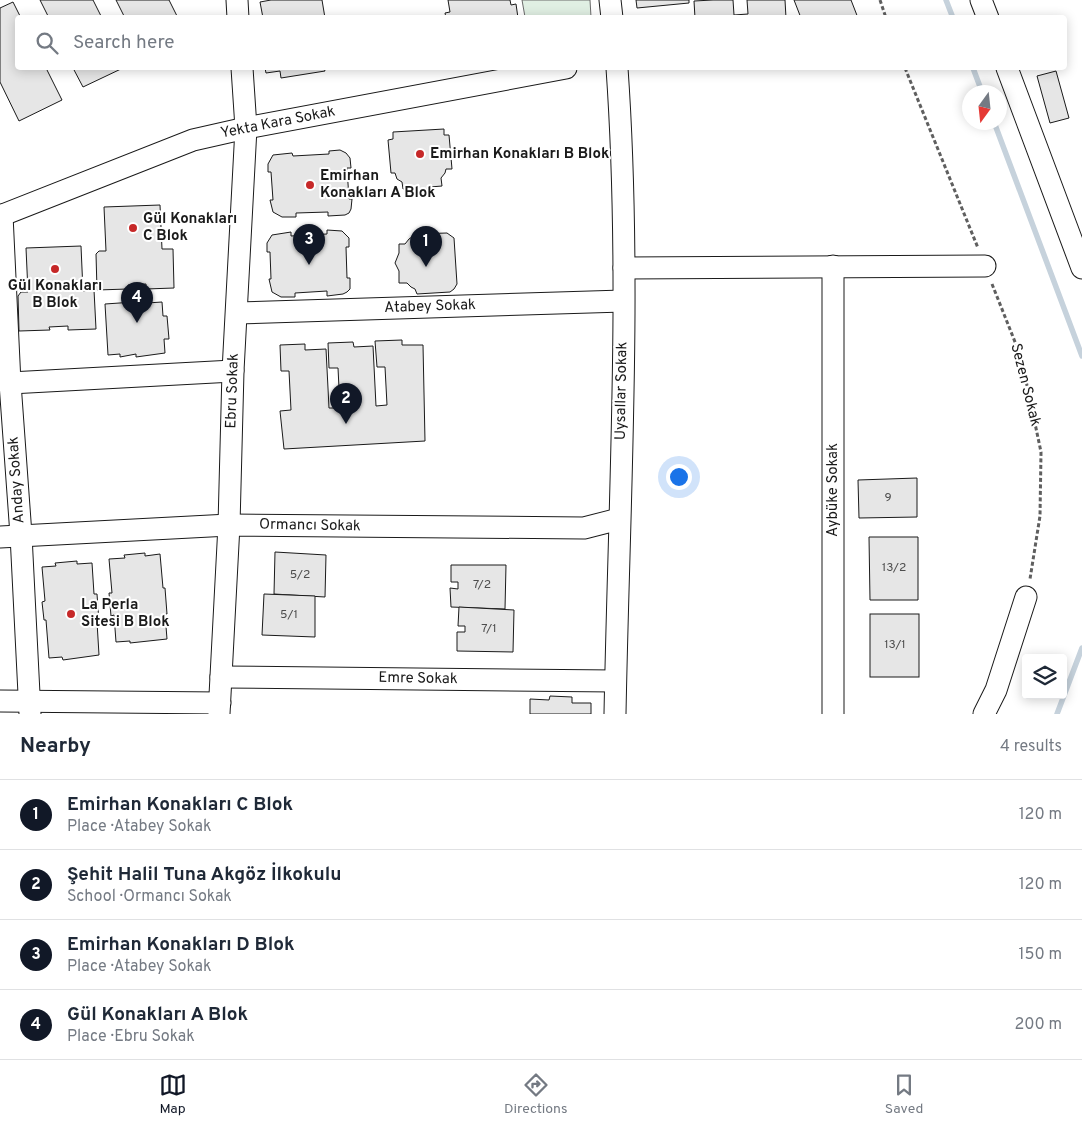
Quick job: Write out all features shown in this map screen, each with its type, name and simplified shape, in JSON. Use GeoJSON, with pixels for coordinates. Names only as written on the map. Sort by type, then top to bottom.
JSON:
{"type":"FeatureCollection","features":[{"type":"Feature","properties":{"kind":"street"},"geometry":{"type":"LineString","coordinates":[[237,0],[238,15]]}},
{"type":"Feature","properties":{"kind":"street"},"geometry":{"type":"LineString","coordinates":[[610,0],[612,15]]}},
{"type":"Feature","properties":{"kind":"street"},"geometry":{"type":"LineString","coordinates":[[981,0],[987,15]]}},
{"type":"Feature","properties":{"kind":"street","name":"Ebru Sokak"},"geometry":{"type":"LineString","coordinates":[[220,709],[229,525],[233,371],[246,128],[242,70]]}},
{"type":"Feature","properties":{"kind":"street","name":"Yekta Kara Sokak"},"geometry":{"type":"LineString","coordinates":[[1,215],[193,140],[246,128],[555,70]]}},
{"type":"Feature","properties":{"kind":"street","name":"Uysallar Sokak"},"geometry":{"type":"LineString","coordinates":[[615,714],[624,301],[620,116],[617,70]]}},
{"type":"Feature","properties":{"kind":"street"},"geometry":{"type":"LineString","coordinates":[[1008,70],[1082,268]]}},
{"type":"Feature","properties":{"kind":"street","name":"Anday Sokak"},"geometry":{"type":"LineString","coordinates":[[1,215],[30,708]]}},
{"type":"Feature","properties":{"kind":"street","name":"Aybüke Sokak"},"geometry":{"type":"LineString","coordinates":[[833,714],[834,266]]}},
{"type":"Feature","properties":{"kind":"street"},"geometry":{"type":"LineString","coordinates":[[624,268],[985,266]]}},
{"type":"Feature","properties":{"kind":"street","name":"Atabey Sokak"},"geometry":{"type":"LineString","coordinates":[[237,313],[624,301]]}},
{"type":"Feature","properties":{"kind":"street"},"geometry":{"type":"LineString","coordinates":[[10,382],[233,371]]}},
{"type":"Feature","properties":{"kind":"street","name":"Ormancı Sokak"},"geometry":{"type":"LineString","coordinates":[[0,537],[229,525],[584,528],[619,519]]}},
{"type":"Feature","properties":{"kind":"street"},"geometry":{"type":"LineString","coordinates":[[984,714],[996,690],[1026,597]]}},
{"type":"Feature","properties":{"kind":"street","name":"Emre Sokak"},"geometry":{"type":"LineString","coordinates":[[221,677],[616,681]]}},
{"type":"Feature","properties":{"kind":"street"},"geometry":{"type":"LineString","coordinates":[[0,701],[30,708],[220,709]]}},
{"type":"Feature","properties":{"kind":"path"},"geometry":{"type":"LineString","coordinates":[[880,0],[885,15]]}},
{"type":"Feature","properties":{"kind":"path","name":"Sezen Sokak"},"geometry":{"type":"LineString","coordinates":[[907,70],[1021,357],[1041,452],[1040,516],[1026,597]]}},
{"type":"Feature","properties":{"kind":"green space"},"geometry":{"type":"Polygon","coordinates":[[[522,0],[590,0],[591,15],[525,15],[522,0]]]}},
{"type":"Feature","properties":{"kind":"building"},"geometry":{"type":"Polygon","coordinates":[[[40,0],[93,0],[100,15],[48,15],[40,0]]]}},
{"type":"Feature","properties":{"kind":"building"},"geometry":{"type":"Polygon","coordinates":[[[116,0],[169,0],[176,15],[124,15],[116,0]]]}},
{"type":"Feature","properties":{"kind":"building"},"geometry":{"type":"Polygon","coordinates":[[[271,0],[322,0],[324,15],[262,15],[260,2],[271,0]]]}},
{"type":"Feature","properties":{"kind":"building"},"geometry":{"type":"Polygon","coordinates":[[[448,0],[510,0],[511,5],[516,4],[518,15],[445,15],[445,13],[450,12],[448,0]]]}},
{"type":"Feature","properties":{"kind":"building"},"geometry":{"type":"Polygon","coordinates":[[[636,0],[689,0],[689,3],[637,8],[636,0]]]}},
{"type":"Feature","properties":{"kind":"building"},"geometry":{"type":"Polygon","coordinates":[[[733,0],[734,15],[695,15],[694,1],[733,0]]]}},
{"type":"Feature","properties":{"kind":"building"},"geometry":{"type":"Polygon","coordinates":[[[747,0],[785,0],[786,15],[734,15],[748,14],[747,0]]]}},
{"type":"Feature","properties":{"kind":"building"},"geometry":{"type":"Polygon","coordinates":[[[794,0],[851,0],[857,15],[800,15],[794,0]]]}},
{"type":"Feature","properties":{"kind":"building"},"geometry":{"type":"Polygon","coordinates":[[[13,2],[20,15],[15,15],[15,70],[47,70],[62,100],[19,121],[0,82],[0,8],[13,2]]]}},
{"type":"Feature","properties":{"kind":"building"},"geometry":{"type":"Polygon","coordinates":[[[74,70],[119,70],[83,87],[74,70]]]}},
{"type":"Feature","properties":{"kind":"building"},"geometry":{"type":"Polygon","coordinates":[[[265,70],[325,71],[281,78],[280,71],[266,73],[265,70]]]}},
{"type":"Feature","properties":{"kind":"building"},"geometry":{"type":"Polygon","coordinates":[[[1056,71],[1069,118],[1050,123],[1037,76],[1056,71]]]}},
{"type":"Feature","properties":{"kind":"building","name":"Emirhan Konakları B Blok"},"geometry":{"type":"Polygon","coordinates":[[[444,129],[444,135],[449,135],[452,169],[446,169],[441,178],[442,186],[430,187],[422,191],[412,188],[403,189],[402,182],[397,179],[395,173],[391,173],[388,140],[393,139],[393,132],[444,129]]]}},
{"type":"Feature","properties":{"kind":"building","name":"Emirhan Konakları A Blok"},"geometry":{"type":"Polygon","coordinates":[[[340,150],[350,158],[351,168],[347,168],[349,199],[352,199],[349,213],[328,216],[328,212],[296,213],[296,217],[282,217],[273,212],[270,200],[273,200],[271,172],[268,172],[268,164],[273,155],[292,153],[293,156],[329,154],[329,151],[340,150]]]}},
{"type":"Feature","properties":{"kind":"building","name":"Gül Konakları C Blok"},"geometry":{"type":"Polygon","coordinates":[[[160,205],[162,249],[173,249],[174,288],[146,289],[146,284],[128,285],[128,289],[97,290],[96,254],[99,251],[106,251],[104,207],[160,205]]]}},
{"type":"Feature","properties":{"kind":"building"},"geometry":{"type":"Polygon","coordinates":[[[327,230],[342,231],[349,238],[349,247],[346,247],[347,278],[350,278],[350,289],[343,294],[327,296],[327,291],[295,293],[295,297],[281,297],[272,292],[269,279],[271,279],[270,252],[267,252],[267,243],[272,235],[291,232],[291,236],[327,234],[327,230]]]}},
{"type":"Feature","properties":{"kind":"building"},"geometry":{"type":"Polygon","coordinates":[[[447,233],[454,238],[457,284],[454,289],[450,292],[417,294],[415,289],[407,283],[399,283],[399,271],[395,263],[399,253],[399,244],[405,244],[416,234],[447,233]]]}},
{"type":"Feature","properties":{"kind":"building","name":"Gül Konakları B Blok"},"geometry":{"type":"Polygon","coordinates":[[[81,246],[83,291],[94,290],[96,329],[68,330],[68,326],[49,327],[50,330],[19,331],[18,296],[21,292],[28,292],[26,248],[81,246]]]}},
{"type":"Feature","properties":{"kind":"building"},"geometry":{"type":"Polygon","coordinates":[[[147,298],[147,303],[162,302],[163,316],[167,316],[169,339],[164,339],[165,353],[136,357],[136,354],[120,357],[120,354],[108,355],[105,304],[134,302],[133,299],[147,298]]]}},
{"type":"Feature","properties":{"kind":"building"},"geometry":{"type":"Polygon","coordinates":[[[402,340],[402,345],[423,345],[425,441],[284,449],[280,411],[291,410],[289,371],[281,371],[280,345],[305,344],[305,350],[326,349],[329,408],[340,408],[338,368],[329,368],[328,343],[353,342],[354,347],[373,346],[376,406],[387,405],[385,367],[377,367],[375,341],[402,340]]]}},
{"type":"Feature","properties":{"kind":"building"},"geometry":{"type":"Polygon","coordinates":[[[917,478],[917,517],[859,518],[858,480],[917,478]]]}},
{"type":"Feature","properties":{"kind":"building"},"geometry":{"type":"Polygon","coordinates":[[[869,537],[918,537],[918,600],[870,600],[869,537]]]}},
{"type":"Feature","properties":{"kind":"building"},"geometry":{"type":"Polygon","coordinates":[[[275,552],[326,555],[325,597],[274,594],[275,552]]]}},
{"type":"Feature","properties":{"kind":"building"},"geometry":{"type":"Polygon","coordinates":[[[145,553],[145,556],[160,554],[163,588],[165,588],[167,639],[130,643],[130,641],[116,642],[114,615],[111,616],[109,593],[112,593],[109,559],[125,558],[124,555],[145,553]]]}},
{"type":"Feature","properties":{"kind":"building","name":"La Perla Sitesi B Blok"},"geometry":{"type":"Polygon","coordinates":[[[77,561],[77,564],[92,563],[94,594],[97,594],[99,655],[63,660],[62,657],[49,658],[46,620],[44,620],[42,602],[45,601],[42,567],[56,566],[55,563],[77,561]]]}},
{"type":"Feature","properties":{"kind":"building"},"geometry":{"type":"Polygon","coordinates":[[[451,565],[506,565],[505,609],[451,607],[450,588],[458,589],[458,582],[451,582],[451,565]]]}},
{"type":"Feature","properties":{"kind":"building"},"geometry":{"type":"Polygon","coordinates":[[[264,594],[315,596],[315,637],[262,635],[264,594]]]}},
{"type":"Feature","properties":{"kind":"building"},"geometry":{"type":"Polygon","coordinates":[[[459,607],[514,610],[513,652],[457,651],[457,632],[465,632],[465,626],[458,626],[459,607]]]}},
{"type":"Feature","properties":{"kind":"building"},"geometry":{"type":"Polygon","coordinates":[[[870,614],[919,614],[919,677],[870,677],[870,614]]]}},
{"type":"Feature","properties":{"kind":"building"},"geometry":{"type":"Polygon","coordinates":[[[550,696],[572,697],[572,703],[591,703],[591,714],[530,714],[530,699],[549,700],[550,696]]]}},
{"type":"Feature","properties":{"kind":"waterway"},"geometry":{"type":"LineString","coordinates":[[946,0],[952,15]]}},
{"type":"Feature","properties":{"kind":"waterway"},"geometry":{"type":"LineString","coordinates":[[974,70],[979,85]]}},
{"type":"Feature","properties":{"kind":"waterway"},"geometry":{"type":"LineString","coordinates":[[997,130],[1082,356]]}},
{"type":"Feature","properties":{"kind":"waterway"},"geometry":{"type":"LineString","coordinates":[[1057,714],[1082,648]]}},
{"type":"Feature","properties":{"kind":"place","name":"Emirhan Konakları B Blok"},"geometry":{"type":"Point","coordinates":[420,154]}},
{"type":"Feature","properties":{"kind":"place","name":"Emirhan Konakları A Blok"},"geometry":{"type":"Point","coordinates":[310,185]}},
{"type":"Feature","properties":{"kind":"place","name":"Gül Konakları C Blok"},"geometry":{"type":"Point","coordinates":[133,228]}},
{"type":"Feature","properties":{"kind":"place","name":"Emirhan Konakları D Blok"},"geometry":{"type":"Point","coordinates":[309,265]}},
{"type":"Feature","properties":{"kind":"place","name":"Emirhan Konakları C Blok"},"geometry":{"type":"Point","coordinates":[426,267]}},
{"type":"Feature","properties":{"kind":"place","name":"Gül Konakları B Blok"},"geometry":{"type":"Point","coordinates":[55,269]}},
{"type":"Feature","properties":{"kind":"place","name":"Gül Konakları A Blok"},"geometry":{"type":"Point","coordinates":[137,323]}},
{"type":"Feature","properties":{"kind":"place","name":"Şehit Halil Tuna Akgöz İlkokulu"},"geometry":{"type":"Point","coordinates":[346,424]}},
{"type":"Feature","properties":{"kind":"place","name":"La Perla Sitesi B Blok"},"geometry":{"type":"Point","coordinates":[71,614]}}]}
